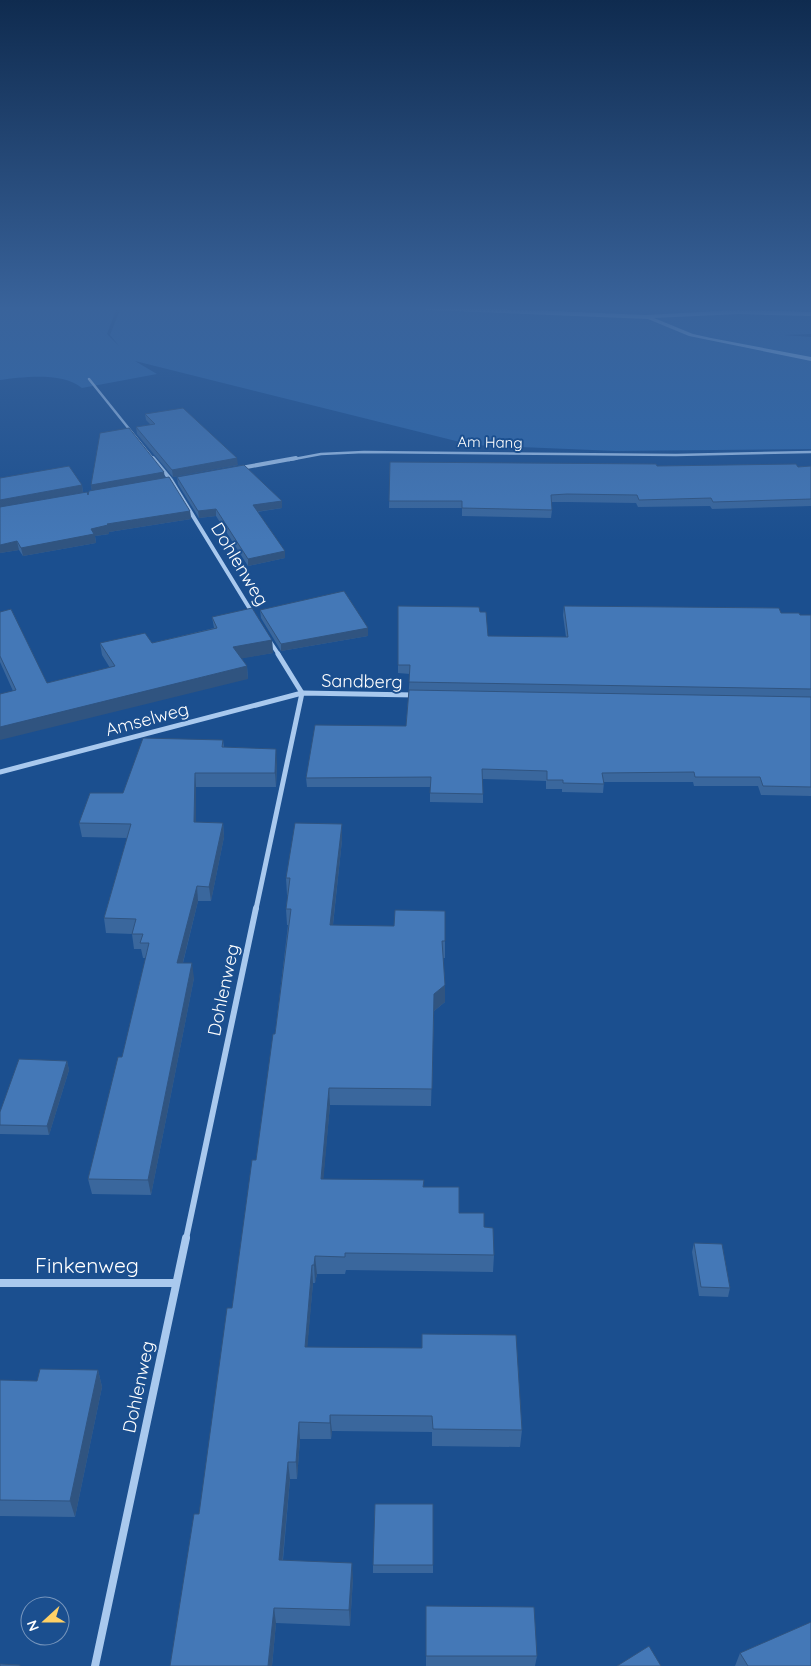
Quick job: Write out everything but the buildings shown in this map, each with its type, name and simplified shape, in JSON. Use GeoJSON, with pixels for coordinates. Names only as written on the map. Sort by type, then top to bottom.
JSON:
{"type":"FeatureCollection","features":[{"type":"Feature","properties":{"kind":"street","name":"Dohlenweg"},"geometry":{"type":"LineString","coordinates":[[95,386],[172,480],[257,620]]}},
{"type":"Feature","properties":{"kind":"street","name":"Am Hang"},"geometry":{"type":"LineString","coordinates":[[237,468],[321,454],[364,452],[676,455],[811,452]]}},
{"type":"Feature","properties":{"kind":"street"},"geometry":{"type":"LineString","coordinates":[[162,482],[181,478]]}},
{"type":"Feature","properties":{"kind":"street"},"geometry":{"type":"LineString","coordinates":[[267,636],[302,694]]}},
{"type":"Feature","properties":{"kind":"street","name":"Dohlenweg"},"geometry":{"type":"LineString","coordinates":[[95,1666],[175,1282],[302,694]]}},
{"type":"Feature","properties":{"kind":"street","name":"Sandberg"},"geometry":{"type":"LineString","coordinates":[[302,694],[422,695]]}},
{"type":"Feature","properties":{"kind":"street","name":"Amselweg"},"geometry":{"type":"LineString","coordinates":[[0,772],[302,694]]}},
{"type":"Feature","properties":{"kind":"street","name":"Finkenweg"},"geometry":{"type":"LineString","coordinates":[[0,1283],[175,1282]]}},
{"type":"Feature","properties":{"kind":"shaded area"},"geometry":{"type":"Polygon","coordinates":[[[78,386],[94,386],[82,388],[78,386]]]}},
{"type":"Feature","properties":{"kind":"shaded area"},"geometry":{"type":"Polygon","coordinates":[[[234,386],[811,386],[811,449],[616,451],[472,445],[234,386]]]}}]}
